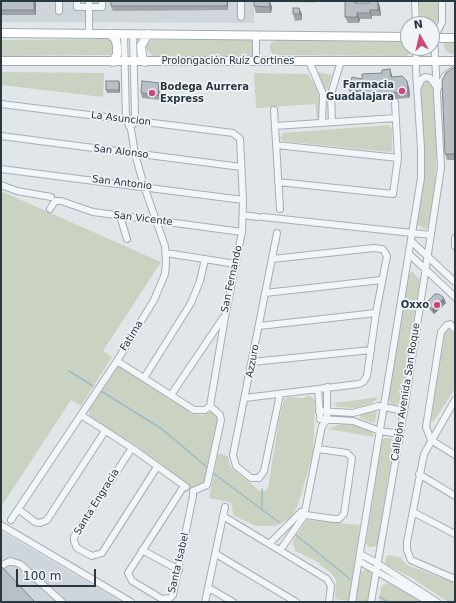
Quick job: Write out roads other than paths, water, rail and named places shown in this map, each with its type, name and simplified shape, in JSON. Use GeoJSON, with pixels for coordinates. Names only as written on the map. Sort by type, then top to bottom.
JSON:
{"type":"FeatureCollection","features":[{"type":"Feature","properties":{"kind":"main road"},"geometry":{"type":"LineString","coordinates":[[1,33],[400,37]]}},
{"type":"Feature","properties":{"kind":"main road"},"geometry":{"type":"LineString","coordinates":[[110,34],[116,40],[118,54],[113,62]]}},
{"type":"Feature","properties":{"kind":"main road"},"geometry":{"type":"LineString","coordinates":[[145,62],[142,57],[141,46],[148,34]]}},
{"type":"Feature","properties":{"kind":"main road"},"geometry":{"type":"LineString","coordinates":[[440,38],[455,38]]}},
{"type":"Feature","properties":{"kind":"main road","name":"Prolongación Ruíz Cortines"},"geometry":{"type":"LineString","coordinates":[[1,62],[256,60],[455,61]]}},
{"type":"Feature","properties":{"kind":"street"},"geometry":{"type":"LineString","coordinates":[[59,1],[59,11]]}},
{"type":"Feature","properties":{"kind":"street"},"geometry":{"type":"LineString","coordinates":[[77,1],[77,7],[89,4],[102,7],[102,1]]}},
{"type":"Feature","properties":{"kind":"street"},"geometry":{"type":"LineString","coordinates":[[241,1],[241,16]]}},
{"type":"Feature","properties":{"kind":"street"},"geometry":{"type":"LineString","coordinates":[[415,1],[416,16]]}},
{"type":"Feature","properties":{"kind":"street"},"geometry":{"type":"LineString","coordinates":[[440,26],[442,22],[442,1]]}},
{"type":"Feature","properties":{"kind":"street"},"geometry":{"type":"LineString","coordinates":[[89,4],[89,34]]}},
{"type":"Feature","properties":{"kind":"street","name":"Fatima"},"geometry":{"type":"LineString","coordinates":[[11,520],[117,361],[161,287],[165,274],[166,253],[144,186],[135,154],[131,129],[126,120],[124,34]]}},
{"type":"Feature","properties":{"kind":"street"},"geometry":{"type":"LineString","coordinates":[[131,129],[135,121],[133,34]]}},
{"type":"Feature","properties":{"kind":"street"},"geometry":{"type":"LineString","coordinates":[[256,35],[256,60]]}},
{"type":"Feature","properties":{"kind":"street","name":"Callejón Avenida San Roque"},"geometry":{"type":"LineString","coordinates":[[352,602],[421,178],[421,148],[416,56]]}},
{"type":"Feature","properties":{"kind":"street","name":"Callejón Avenida San Roque"},"geometry":{"type":"LineString","coordinates":[[371,602],[404,411],[441,168],[435,56]]}},
{"type":"Feature","properties":{"kind":"street"},"geometry":{"type":"LineString","coordinates":[[309,61],[323,94],[322,123]]}},
{"type":"Feature","properties":{"kind":"street"},"geometry":{"type":"LineString","coordinates":[[332,122],[331,94],[341,61]]}},
{"type":"Feature","properties":{"kind":"street"},"geometry":{"type":"LineString","coordinates":[[437,90],[445,76],[455,69]]}},
{"type":"Feature","properties":{"kind":"street"},"geometry":{"type":"LineString","coordinates":[[418,89],[421,80],[427,77],[432,79],[437,90]]}},
{"type":"Feature","properties":{"kind":"street"},"geometry":{"type":"LineString","coordinates":[[323,94],[331,94]]}},
{"type":"Feature","properties":{"kind":"street"},"geometry":{"type":"LineString","coordinates":[[125,98],[134,97]]}},
{"type":"Feature","properties":{"kind":"street"},"geometry":{"type":"LineString","coordinates":[[278,182],[395,196],[398,158],[395,102]]}},
{"type":"Feature","properties":{"kind":"street","name":"La Asuncion"},"geometry":{"type":"LineString","coordinates":[[1,104],[233,133],[240,139]]}},
{"type":"Feature","properties":{"kind":"street"},"geometry":{"type":"LineString","coordinates":[[274,110],[280,210]]}},
{"type":"Feature","properties":{"kind":"street"},"geometry":{"type":"LineString","coordinates":[[275,126],[396,118]]}},
{"type":"Feature","properties":{"kind":"street","name":"San Alonso"},"geometry":{"type":"LineString","coordinates":[[1,136],[241,167]]}},
{"type":"Feature","properties":{"kind":"street","name":"San Fernando"},"geometry":{"type":"LineString","coordinates":[[210,406],[225,317],[242,232],[243,200],[240,139]]}},
{"type":"Feature","properties":{"kind":"street"},"geometry":{"type":"LineString","coordinates":[[276,145],[398,158]]}},
{"type":"Feature","properties":{"kind":"street","name":"San Antonio"},"geometry":{"type":"LineString","coordinates":[[1,169],[144,186],[243,200]]}},
{"type":"Feature","properties":{"kind":"street"},"geometry":{"type":"LineString","coordinates":[[1,185],[17,192],[51,197]]}},
{"type":"Feature","properties":{"kind":"street","name":"San Vicente"},"geometry":{"type":"LineString","coordinates":[[50,209],[55,201],[61,200],[89,212],[242,232]]}},
{"type":"Feature","properties":{"kind":"street"},"geometry":{"type":"LineString","coordinates":[[243,215],[431,235]]}},
{"type":"Feature","properties":{"kind":"street"},"geometry":{"type":"LineString","coordinates":[[120,216],[127,239]]}},
{"type":"Feature","properties":{"kind":"street","name":"Azzuro"},"geometry":{"type":"LineString","coordinates":[[277,233],[233,459],[236,466],[251,478],[259,478],[264,471],[280,394]]}},
{"type":"Feature","properties":{"kind":"street"},"geometry":{"type":"LineString","coordinates":[[455,238],[455,246]]}},
{"type":"Feature","properties":{"kind":"street"},"geometry":{"type":"LineString","coordinates":[[411,241],[455,282]]}},
{"type":"Feature","properties":{"kind":"street"},"geometry":{"type":"LineString","coordinates":[[245,398],[363,382],[367,376],[376,314],[387,256],[382,249],[378,248],[272,260]]}},
{"type":"Feature","properties":{"kind":"street"},"geometry":{"type":"LineString","coordinates":[[166,253],[236,264]]}},
{"type":"Feature","properties":{"kind":"street"},"geometry":{"type":"LineString","coordinates":[[409,254],[455,297]]}},
{"type":"Feature","properties":{"kind":"street"},"geometry":{"type":"LineString","coordinates":[[144,378],[191,303],[200,281],[205,259]]}},
{"type":"Feature","properties":{"kind":"street"},"geometry":{"type":"LineString","coordinates":[[265,293],[382,280]]}},
{"type":"Feature","properties":{"kind":"street"},"geometry":{"type":"LineString","coordinates":[[259,326],[376,314]]}},
{"type":"Feature","properties":{"kind":"street"},"geometry":{"type":"LineString","coordinates":[[171,395],[225,317]]}},
{"type":"Feature","properties":{"kind":"street"},"geometry":{"type":"LineString","coordinates":[[455,329],[450,324],[447,325],[441,332],[426,420],[427,433],[431,440],[455,455]]}},
{"type":"Feature","properties":{"kind":"street"},"geometry":{"type":"LineString","coordinates":[[252,362],[371,350]]}},
{"type":"Feature","properties":{"kind":"street"},"geometry":{"type":"LineString","coordinates":[[81,415],[132,448],[193,491],[207,485],[221,420],[220,415],[210,406],[199,411],[194,410],[117,361]]}},
{"type":"Feature","properties":{"kind":"street"},"geometry":{"type":"LineString","coordinates":[[318,388],[319,411],[323,419]]}},
{"type":"Feature","properties":{"kind":"street"},"geometry":{"type":"LineString","coordinates":[[281,549],[305,509],[323,419],[327,411],[327,388]]}},
{"type":"Feature","properties":{"kind":"street"},"geometry":{"type":"LineString","coordinates":[[455,400],[424,454],[407,542],[408,556],[411,560],[455,578]]}},
{"type":"Feature","properties":{"kind":"street"},"geometry":{"type":"LineString","coordinates":[[319,411],[353,413],[379,406],[404,411]]}},
{"type":"Feature","properties":{"kind":"street"},"geometry":{"type":"LineString","coordinates":[[448,411],[455,415]]}},
{"type":"Feature","properties":{"kind":"street"},"geometry":{"type":"LineString","coordinates":[[352,421],[353,413]]}},
{"type":"Feature","properties":{"kind":"street"},"geometry":{"type":"LineString","coordinates":[[323,419],[352,421],[380,431],[400,434]]}},
{"type":"Feature","properties":{"kind":"street"},"geometry":{"type":"LineString","coordinates":[[18,509],[36,522],[40,523],[47,520],[105,431]]}},
{"type":"Feature","properties":{"kind":"street","name":"Santa Engracia"},"geometry":{"type":"LineString","coordinates":[[132,448],[74,537],[77,548],[92,556],[102,553],[157,467]]}},
{"type":"Feature","properties":{"kind":"street"},"geometry":{"type":"LineString","coordinates":[[270,543],[301,515],[339,519],[344,514],[352,458],[347,453],[318,449]]}},
{"type":"Feature","properties":{"kind":"street"},"geometry":{"type":"LineString","coordinates":[[419,474],[455,496]]}},
{"type":"Feature","properties":{"kind":"street","name":"Santa Isabel"},"geometry":{"type":"LineString","coordinates":[[184,486],[130,569],[129,577],[132,581],[162,599],[170,598],[173,595],[193,491]]}},
{"type":"Feature","properties":{"kind":"street"},"geometry":{"type":"LineString","coordinates":[[205,602],[225,507]]}},
{"type":"Feature","properties":{"kind":"street"},"geometry":{"type":"LineString","coordinates":[[413,512],[455,534]]}},
{"type":"Feature","properties":{"kind":"street"},"geometry":{"type":"LineString","coordinates":[[223,516],[281,549],[327,579],[331,586],[329,602]]}},
{"type":"Feature","properties":{"kind":"street"},"geometry":{"type":"LineString","coordinates":[[1,525],[131,602]]}},
{"type":"Feature","properties":{"kind":"street"},"geometry":{"type":"LineString","coordinates":[[142,550],[179,570]]}},
{"type":"Feature","properties":{"kind":"street"},"geometry":{"type":"LineString","coordinates":[[216,554],[296,602]]}},
{"type":"Feature","properties":{"kind":"street"},"geometry":{"type":"LineString","coordinates":[[360,554],[378,563],[437,602]]}},
{"type":"Feature","properties":{"kind":"street"},"geometry":{"type":"LineString","coordinates":[[1,566],[10,561],[20,564],[62,602]]}},
{"type":"Feature","properties":{"kind":"street"},"geometry":{"type":"LineString","coordinates":[[359,561],[429,602]]}},
{"type":"Feature","properties":{"kind":"street"},"geometry":{"type":"LineString","coordinates":[[209,588],[233,602]]}},
{"type":"Feature","properties":{"kind":"waterway"},"geometry":{"type":"LineString","coordinates":[[69,371],[93,386]]}},
{"type":"Feature","properties":{"kind":"waterway"},"geometry":{"type":"LineString","coordinates":[[101,391],[162,429],[208,468]]}},
{"type":"Feature","properties":{"kind":"waterway"},"geometry":{"type":"LineString","coordinates":[[213,473],[280,523]]}},
{"type":"Feature","properties":{"kind":"waterway"},"geometry":{"type":"LineString","coordinates":[[262,489],[262,510]]}},
{"type":"Feature","properties":{"kind":"waterway"},"geometry":{"type":"LineString","coordinates":[[296,535],[350,579]]}},
{"type":"Feature","properties":{"kind":"waterway"},"geometry":{"type":"LineString","coordinates":[[380,597],[388,602]]}},
{"type":"Feature","properties":{"kind":"place","name":"Farmacia Guadalajara"},"geometry":{"type":"Point","coordinates":[402,91]}},
{"type":"Feature","properties":{"kind":"place","name":"Bodega Aurrera Express"},"geometry":{"type":"Point","coordinates":[152,93]}},
{"type":"Feature","properties":{"kind":"place","name":"Oxxo"},"geometry":{"type":"Point","coordinates":[437,305]}}]}
